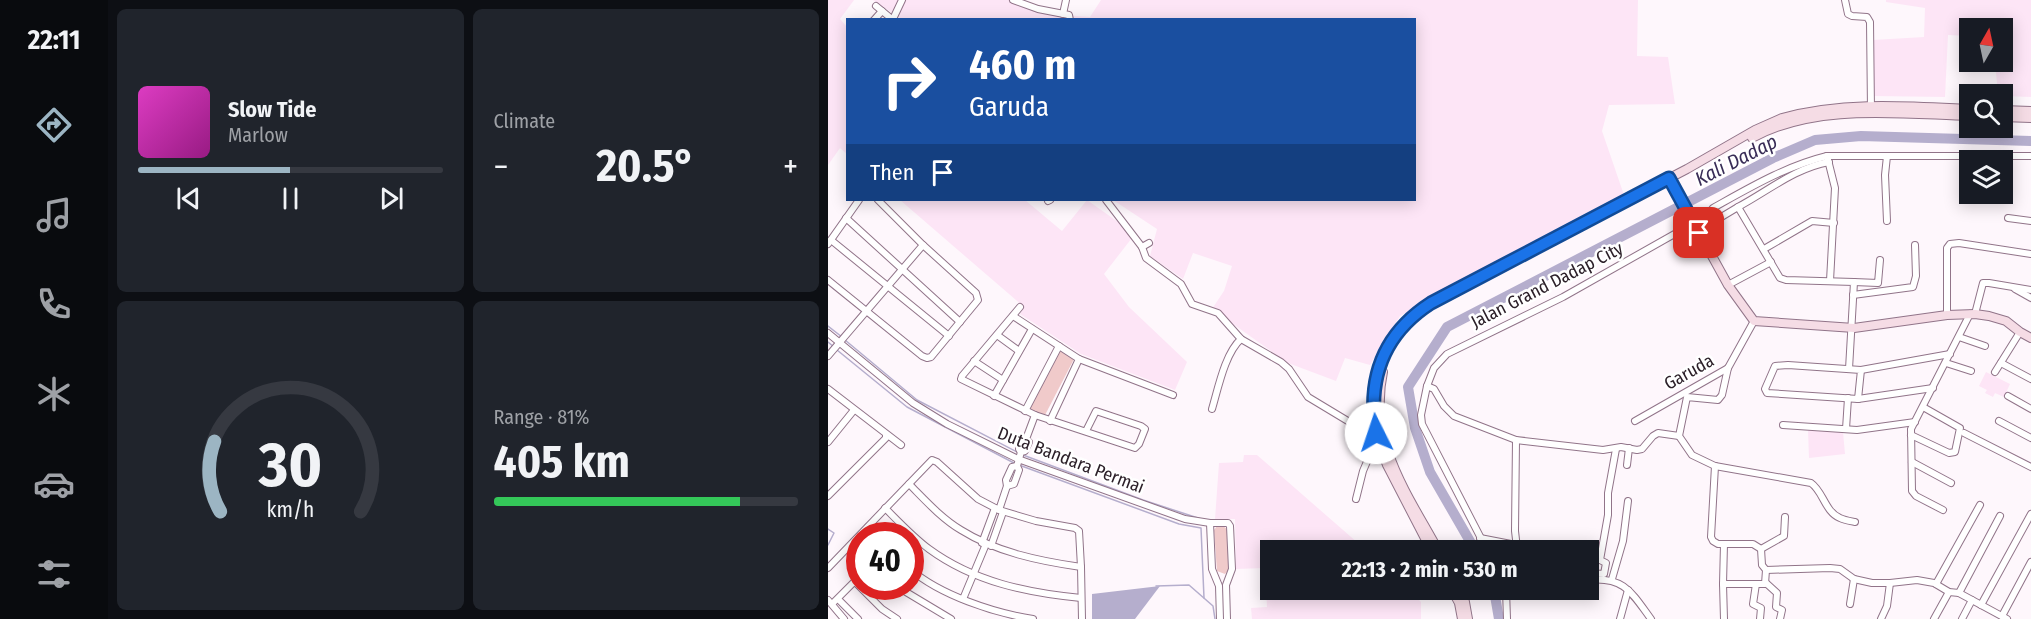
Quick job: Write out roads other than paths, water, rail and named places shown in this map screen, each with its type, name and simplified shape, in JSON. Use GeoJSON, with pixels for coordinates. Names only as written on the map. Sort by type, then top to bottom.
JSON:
{"type":"FeatureCollection","features":[{"type":"Feature","properties":{"kind":"street"},"geometry":{"type":"LineString","coordinates":[[893,18],[902,0]]}},
{"type":"Feature","properties":{"kind":"street"},"geometry":{"type":"LineString","coordinates":[[1012,0],[1038,9],[1069,15],[1070,18]]}},
{"type":"Feature","properties":{"kind":"street"},"geometry":{"type":"LineString","coordinates":[[1063,14],[1066,0]]}},
{"type":"Feature","properties":{"kind":"street"},"geometry":{"type":"LineString","coordinates":[[1845,0],[1848,14],[1867,16],[1870,22],[1871,110]]}},
{"type":"Feature","properties":{"kind":"street"},"geometry":{"type":"LineString","coordinates":[[875,18],[879,8],[892,18]]}},
{"type":"Feature","properties":{"kind":"street"},"geometry":{"type":"LineString","coordinates":[[1426,540],[1387,465],[1380,438],[1379,404],[1384,369],[1395,345],[1413,323],[1448,300],[1582,228],[1758,135],[1786,123],[1871,110],[1959,109]]}},
{"type":"Feature","properties":{"kind":"street"},"geometry":{"type":"LineString","coordinates":[[1871,110],[1959,115]]}},
{"type":"Feature","properties":{"kind":"street"},"geometry":{"type":"LineString","coordinates":[[2013,110],[2031,111]]}},
{"type":"Feature","properties":{"kind":"street"},"geometry":{"type":"LineString","coordinates":[[2013,117],[2031,118]]}},
{"type":"Feature","properties":{"kind":"street"},"geometry":{"type":"LineString","coordinates":[[1714,221],[1710,212],[1713,208],[1808,161],[1887,156],[2031,156]]}},
{"type":"Feature","properties":{"kind":"street"},"geometry":{"type":"LineString","coordinates":[[1887,156],[1885,175],[1887,221]]}},
{"type":"Feature","properties":{"kind":"street"},"geometry":{"type":"LineString","coordinates":[[1828,159],[1835,188],[1830,281]]}},
{"type":"Feature","properties":{"kind":"street","name":"Jalan Grand Dadap City"},"geometry":{"type":"LineString","coordinates":[[1480,538],[1422,424],[1421,416],[1427,386],[1434,368],[1447,354],[1563,297],[1696,227],[1714,221],[1791,176],[1828,159]]}},
{"type":"Feature","properties":{"kind":"street"},"geometry":{"type":"LineString","coordinates":[[1670,181],[1728,285],[1754,321],[1851,328],[1947,315],[1972,314],[2006,321],[2031,338]]}},
{"type":"Feature","properties":{"kind":"street"},"geometry":{"type":"LineString","coordinates":[[858,201],[830,242],[888,285],[949,336]]}},
{"type":"Feature","properties":{"kind":"street"},"geometry":{"type":"LineString","coordinates":[[828,280],[924,357],[931,357],[978,300],[979,296],[879,201]]}},
{"type":"Feature","properties":{"kind":"street"},"geometry":{"type":"LineString","coordinates":[[1107,201],[1142,247],[1146,258],[1181,284],[1192,304],[1218,313],[1241,339],[1281,362],[1289,369],[1302,390],[1316,403],[1380,438],[1433,540]]}},
{"type":"Feature","properties":{"kind":"street"},"geometry":{"type":"LineString","coordinates":[[1738,207],[1782,280],[1878,283],[1880,260]]}},
{"type":"Feature","properties":{"kind":"street"},"geometry":{"type":"LineString","coordinates":[[846,218],[960,322]]}},
{"type":"Feature","properties":{"kind":"street"},"geometry":{"type":"LineString","coordinates":[[2008,218],[2031,221]]}},
{"type":"Feature","properties":{"kind":"street"},"geometry":{"type":"LineString","coordinates":[[1764,249],[1804,224],[1822,221],[1834,223]]}},
{"type":"Feature","properties":{"kind":"street"},"geometry":{"type":"LineString","coordinates":[[1142,247],[1149,243]]}},
{"type":"Feature","properties":{"kind":"street"},"geometry":{"type":"LineString","coordinates":[[1947,315],[1947,248],[1950,244],[1959,243],[2031,254]]}},
{"type":"Feature","properties":{"kind":"street"},"geometry":{"type":"LineString","coordinates":[[828,356],[923,245]]}},
{"type":"Feature","properties":{"kind":"street"},"geometry":{"type":"LineString","coordinates":[[1853,295],[1913,287],[1916,276],[1915,245]]}},
{"type":"Feature","properties":{"kind":"street"},"geometry":{"type":"LineString","coordinates":[[1728,285],[1771,262]]}},
{"type":"Feature","properties":{"kind":"street"},"geometry":{"type":"LineString","coordinates":[[1849,369],[1854,282]]}},
{"type":"Feature","properties":{"kind":"street"},"geometry":{"type":"LineString","coordinates":[[1943,510],[1913,494],[1911,435],[1915,422],[1972,314],[1983,283],[2031,290]]}},
{"type":"Feature","properties":{"kind":"street"},"geometry":{"type":"LineString","coordinates":[[2012,288],[2031,298]]}},
{"type":"Feature","properties":{"kind":"street"},"geometry":{"type":"LineString","coordinates":[[1020,307],[962,375],[962,379],[1050,421],[1135,448],[1138,447],[1145,429],[1096,411],[1086,431]]}},
{"type":"Feature","properties":{"kind":"street"},"geometry":{"type":"LineString","coordinates":[[1013,316],[1079,359],[1173,395]]}},
{"type":"Feature","properties":{"kind":"street","name":"Garuda"},"geometry":{"type":"LineString","coordinates":[[1635,421],[1728,369],[1754,321]]}},
{"type":"Feature","properties":{"kind":"street"},"geometry":{"type":"LineString","coordinates":[[994,396],[1032,329]]}},
{"type":"Feature","properties":{"kind":"street"},"geometry":{"type":"LineString","coordinates":[[1995,372],[2020,332]]}},
{"type":"Feature","properties":{"kind":"street","name":"Duta Bandara Permai"},"geometry":{"type":"LineString","coordinates":[[828,333],[926,412],[1019,459],[1174,516],[1201,522],[1228,523],[1232,569],[1226,585],[1227,619]]}},
{"type":"Feature","properties":{"kind":"street"},"geometry":{"type":"LineString","coordinates":[[997,335],[1019,351]]}},
{"type":"Feature","properties":{"kind":"street"},"geometry":{"type":"LineString","coordinates":[[1959,337],[1984,346]]}},
{"type":"Feature","properties":{"kind":"street"},"geometry":{"type":"LineString","coordinates":[[1212,409],[1228,360],[1241,339]]}},
{"type":"Feature","properties":{"kind":"street"},"geometry":{"type":"LineString","coordinates":[[1025,411],[1059,346]]}},
{"type":"Feature","properties":{"kind":"street"},"geometry":{"type":"LineString","coordinates":[[1933,388],[1858,399],[1767,393],[1765,389],[1775,366],[1861,370],[1950,354]]}},
{"type":"Feature","properties":{"kind":"street"},"geometry":{"type":"LineString","coordinates":[[1050,421],[1079,359]]}},
{"type":"Feature","properties":{"kind":"street"},"geometry":{"type":"LineString","coordinates":[[975,361],[1003,380]]}},
{"type":"Feature","properties":{"kind":"street"},"geometry":{"type":"LineString","coordinates":[[1946,363],[1971,371]]}},
{"type":"Feature","properties":{"kind":"street"},"geometry":{"type":"LineString","coordinates":[[2001,363],[2031,379]]}},
{"type":"Feature","properties":{"kind":"street"},"geometry":{"type":"LineString","coordinates":[[1728,369],[1719,400],[1687,397],[1679,436],[1692,455],[1715,466],[1811,483],[1816,486],[1834,515],[1855,522]]}},
{"type":"Feature","properties":{"kind":"street"},"geometry":{"type":"LineString","coordinates":[[1858,399],[1861,370]]}},
{"type":"Feature","properties":{"kind":"street"},"geometry":{"type":"LineString","coordinates":[[1427,386],[1434,389],[1444,406],[1454,416],[1516,440],[1597,450],[1642,449],[1658,433],[1679,436]]}},
{"type":"Feature","properties":{"kind":"street"},"geometry":{"type":"LineString","coordinates":[[829,391],[901,445]]}},
{"type":"Feature","properties":{"kind":"street"},"geometry":{"type":"LineString","coordinates":[[2008,396],[2031,409]]}},
{"type":"Feature","properties":{"kind":"street"},"geometry":{"type":"LineString","coordinates":[[1846,429],[1848,398]]}},
{"type":"Feature","properties":{"kind":"street"},"geometry":{"type":"LineString","coordinates":[[1911,435],[1953,454],[1961,432],[1958,426],[1923,407]]}},
{"type":"Feature","properties":{"kind":"street"},"geometry":{"type":"LineString","coordinates":[[828,442],[854,410]]}},
{"type":"Feature","properties":{"kind":"street"},"geometry":{"type":"LineString","coordinates":[[963,599],[999,510],[1007,486],[1006,480],[1019,459],[1019,448],[1022,440],[1026,439],[1035,415]]}},
{"type":"Feature","properties":{"kind":"street"},"geometry":{"type":"LineString","coordinates":[[1999,421],[2031,438]]}},
{"type":"Feature","properties":{"kind":"street"},"geometry":{"type":"LineString","coordinates":[[1783,425],[1860,429],[1915,422]]}},
{"type":"Feature","properties":{"kind":"street"},"geometry":{"type":"LineString","coordinates":[[1964,433],[2031,467]]}},
{"type":"Feature","properties":{"kind":"street"},"geometry":{"type":"LineString","coordinates":[[828,496],[886,438],[886,435]]}},
{"type":"Feature","properties":{"kind":"street"},"geometry":{"type":"LineString","coordinates":[[1356,499],[1363,471],[1380,438]]}},
{"type":"Feature","properties":{"kind":"street"},"geometry":{"type":"LineString","coordinates":[[1480,538],[1516,547],[1516,440]]}},
{"type":"Feature","properties":{"kind":"street"},"geometry":{"type":"LineString","coordinates":[[1627,465],[1629,448]]}},
{"type":"Feature","properties":{"kind":"street"},"geometry":{"type":"LineString","coordinates":[[1599,574],[1604,574],[1606,565],[1600,560],[1616,449]]}},
{"type":"Feature","properties":{"kind":"street"},"geometry":{"type":"LineString","coordinates":[[872,522],[929,462],[935,460],[978,499],[999,510],[1079,531],[1082,619]]}},
{"type":"Feature","properties":{"kind":"street"},"geometry":{"type":"LineString","coordinates":[[1912,462],[1951,483]]}},
{"type":"Feature","properties":{"kind":"street"},"geometry":{"type":"LineString","coordinates":[[1715,466],[1711,537],[1713,541],[1724,544],[1753,544],[1761,549]]}},
{"type":"Feature","properties":{"kind":"street"},"geometry":{"type":"LineString","coordinates":[[909,484],[945,519],[986,544],[1044,561],[1081,567]]}},
{"type":"Feature","properties":{"kind":"street"},"geometry":{"type":"LineString","coordinates":[[1612,579],[1623,541],[1628,501]]}},
{"type":"Feature","properties":{"kind":"street"},"geometry":{"type":"LineString","coordinates":[[1936,584],[1980,505]]}},
{"type":"Feature","properties":{"kind":"street"},"geometry":{"type":"LineString","coordinates":[[885,508],[928,548],[974,574],[997,584],[1022,590],[1081,598]]}},
{"type":"Feature","properties":{"kind":"street"},"geometry":{"type":"LineString","coordinates":[[1981,605],[2031,514]]}},
{"type":"Feature","properties":{"kind":"street"},"geometry":{"type":"LineString","coordinates":[[1959,593],[2000,516]]}},
{"type":"Feature","properties":{"kind":"street"},"geometry":{"type":"LineString","coordinates":[[1761,549],[1784,536],[1785,517]]}},
{"type":"Feature","properties":{"kind":"street"},"geometry":{"type":"LineString","coordinates":[[1210,523],[1212,569],[1219,586],[1220,619]]}},
{"type":"Feature","properties":{"kind":"street"},"geometry":{"type":"LineString","coordinates":[[1724,544],[1724,619]]}},
{"type":"Feature","properties":{"kind":"street"},"geometry":{"type":"LineString","coordinates":[[1761,549],[1762,565],[1766,570],[1766,583],[1777,593],[1776,607],[1782,610],[1780,619]]}},
{"type":"Feature","properties":{"kind":"street"},"geometry":{"type":"LineString","coordinates":[[828,568],[846,550]]}},
{"type":"Feature","properties":{"kind":"street"},"geometry":{"type":"LineString","coordinates":[[1766,570],[1830,568],[1842,570],[1854,579],[1890,584],[1917,580],[1936,584],[1949,592],[1959,593],[2005,618],[2031,562]]}},
{"type":"Feature","properties":{"kind":"street"},"geometry":{"type":"LineString","coordinates":[[924,578],[963,599],[1021,618],[1033,619]]}},
{"type":"Feature","properties":{"kind":"street"},"geometry":{"type":"LineString","coordinates":[[1599,580],[1612,579],[1622,583],[1651,619]]}},
{"type":"Feature","properties":{"kind":"street"},"geometry":{"type":"LineString","coordinates":[[1850,604],[1854,579]]}},
{"type":"Feature","properties":{"kind":"street"},"geometry":{"type":"LineString","coordinates":[[1723,584],[1766,583]]}},
{"type":"Feature","properties":{"kind":"street"},"geometry":{"type":"LineString","coordinates":[[1756,584],[1753,604],[1761,608],[1760,619]]}},
{"type":"Feature","properties":{"kind":"street"},"geometry":{"type":"LineString","coordinates":[[1881,619],[1887,606],[1890,584]]}},
{"type":"Feature","properties":{"kind":"street"},"geometry":{"type":"LineString","coordinates":[[1620,619],[1628,590]]}},
{"type":"Feature","properties":{"kind":"street"},"geometry":{"type":"LineString","coordinates":[[844,619],[830,602],[838,599],[846,591]]}},
{"type":"Feature","properties":{"kind":"street"},"geometry":{"type":"LineString","coordinates":[[1934,619],[1949,592]]}},
{"type":"Feature","properties":{"kind":"street"},"geometry":{"type":"LineString","coordinates":[[838,599],[858,619]]}},
{"type":"Feature","properties":{"kind":"street"},"geometry":{"type":"LineString","coordinates":[[874,600],[882,609],[897,619]]}},
{"type":"Feature","properties":{"kind":"street"},"geometry":{"type":"LineString","coordinates":[[919,600],[951,619]]}},
{"type":"Feature","properties":{"kind":"street"},"geometry":{"type":"LineString","coordinates":[[1457,600],[1462,619]]}},
{"type":"Feature","properties":{"kind":"street"},"geometry":{"type":"LineString","coordinates":[[1464,600],[1468,619]]}},
{"type":"Feature","properties":{"kind":"street"},"geometry":{"type":"LineString","coordinates":[[1506,600],[1507,619]]}},
{"type":"Feature","properties":{"kind":"street"},"geometry":{"type":"LineString","coordinates":[[1962,619],[1972,600]]}},
{"type":"Feature","properties":{"kind":"waterway","name":"Kali Dadap"},"geometry":{"type":"LineString","coordinates":[[1469,540],[1430,472],[1415,428],[1408,387],[1447,327],[1773,158],[1815,140],[1861,136],[2031,141]]}},
{"type":"Feature","properties":{"kind":"waterway"},"geometry":{"type":"LineString","coordinates":[[828,326],[842,337]]}},
{"type":"Feature","properties":{"kind":"waterway"},"geometry":{"type":"LineString","coordinates":[[845,340],[917,400],[1019,453]]}},
{"type":"Feature","properties":{"kind":"waterway"},"geometry":{"type":"LineString","coordinates":[[828,342],[834,347]]}},
{"type":"Feature","properties":{"kind":"waterway"},"geometry":{"type":"LineString","coordinates":[[837,350],[907,407],[1014,463]]}},
{"type":"Feature","properties":{"kind":"waterway"},"geometry":{"type":"LineString","coordinates":[[1023,455],[1201,519]]}},
{"type":"Feature","properties":{"kind":"waterway"},"geometry":{"type":"LineString","coordinates":[[1019,465],[1179,524],[1201,528],[1204,598]]}},
{"type":"Feature","properties":{"kind":"waterway"},"geometry":{"type":"LineString","coordinates":[[828,529],[834,533],[828,545]]}},
{"type":"Feature","properties":{"kind":"waterway"},"geometry":{"type":"LineString","coordinates":[[1156,586],[1189,585],[1213,606],[1215,619]]}},
{"type":"Feature","properties":{"kind":"waterway","name":"Kali Dadap"},"geometry":{"type":"LineString","coordinates":[[1496,600],[1499,619]]}}]}
